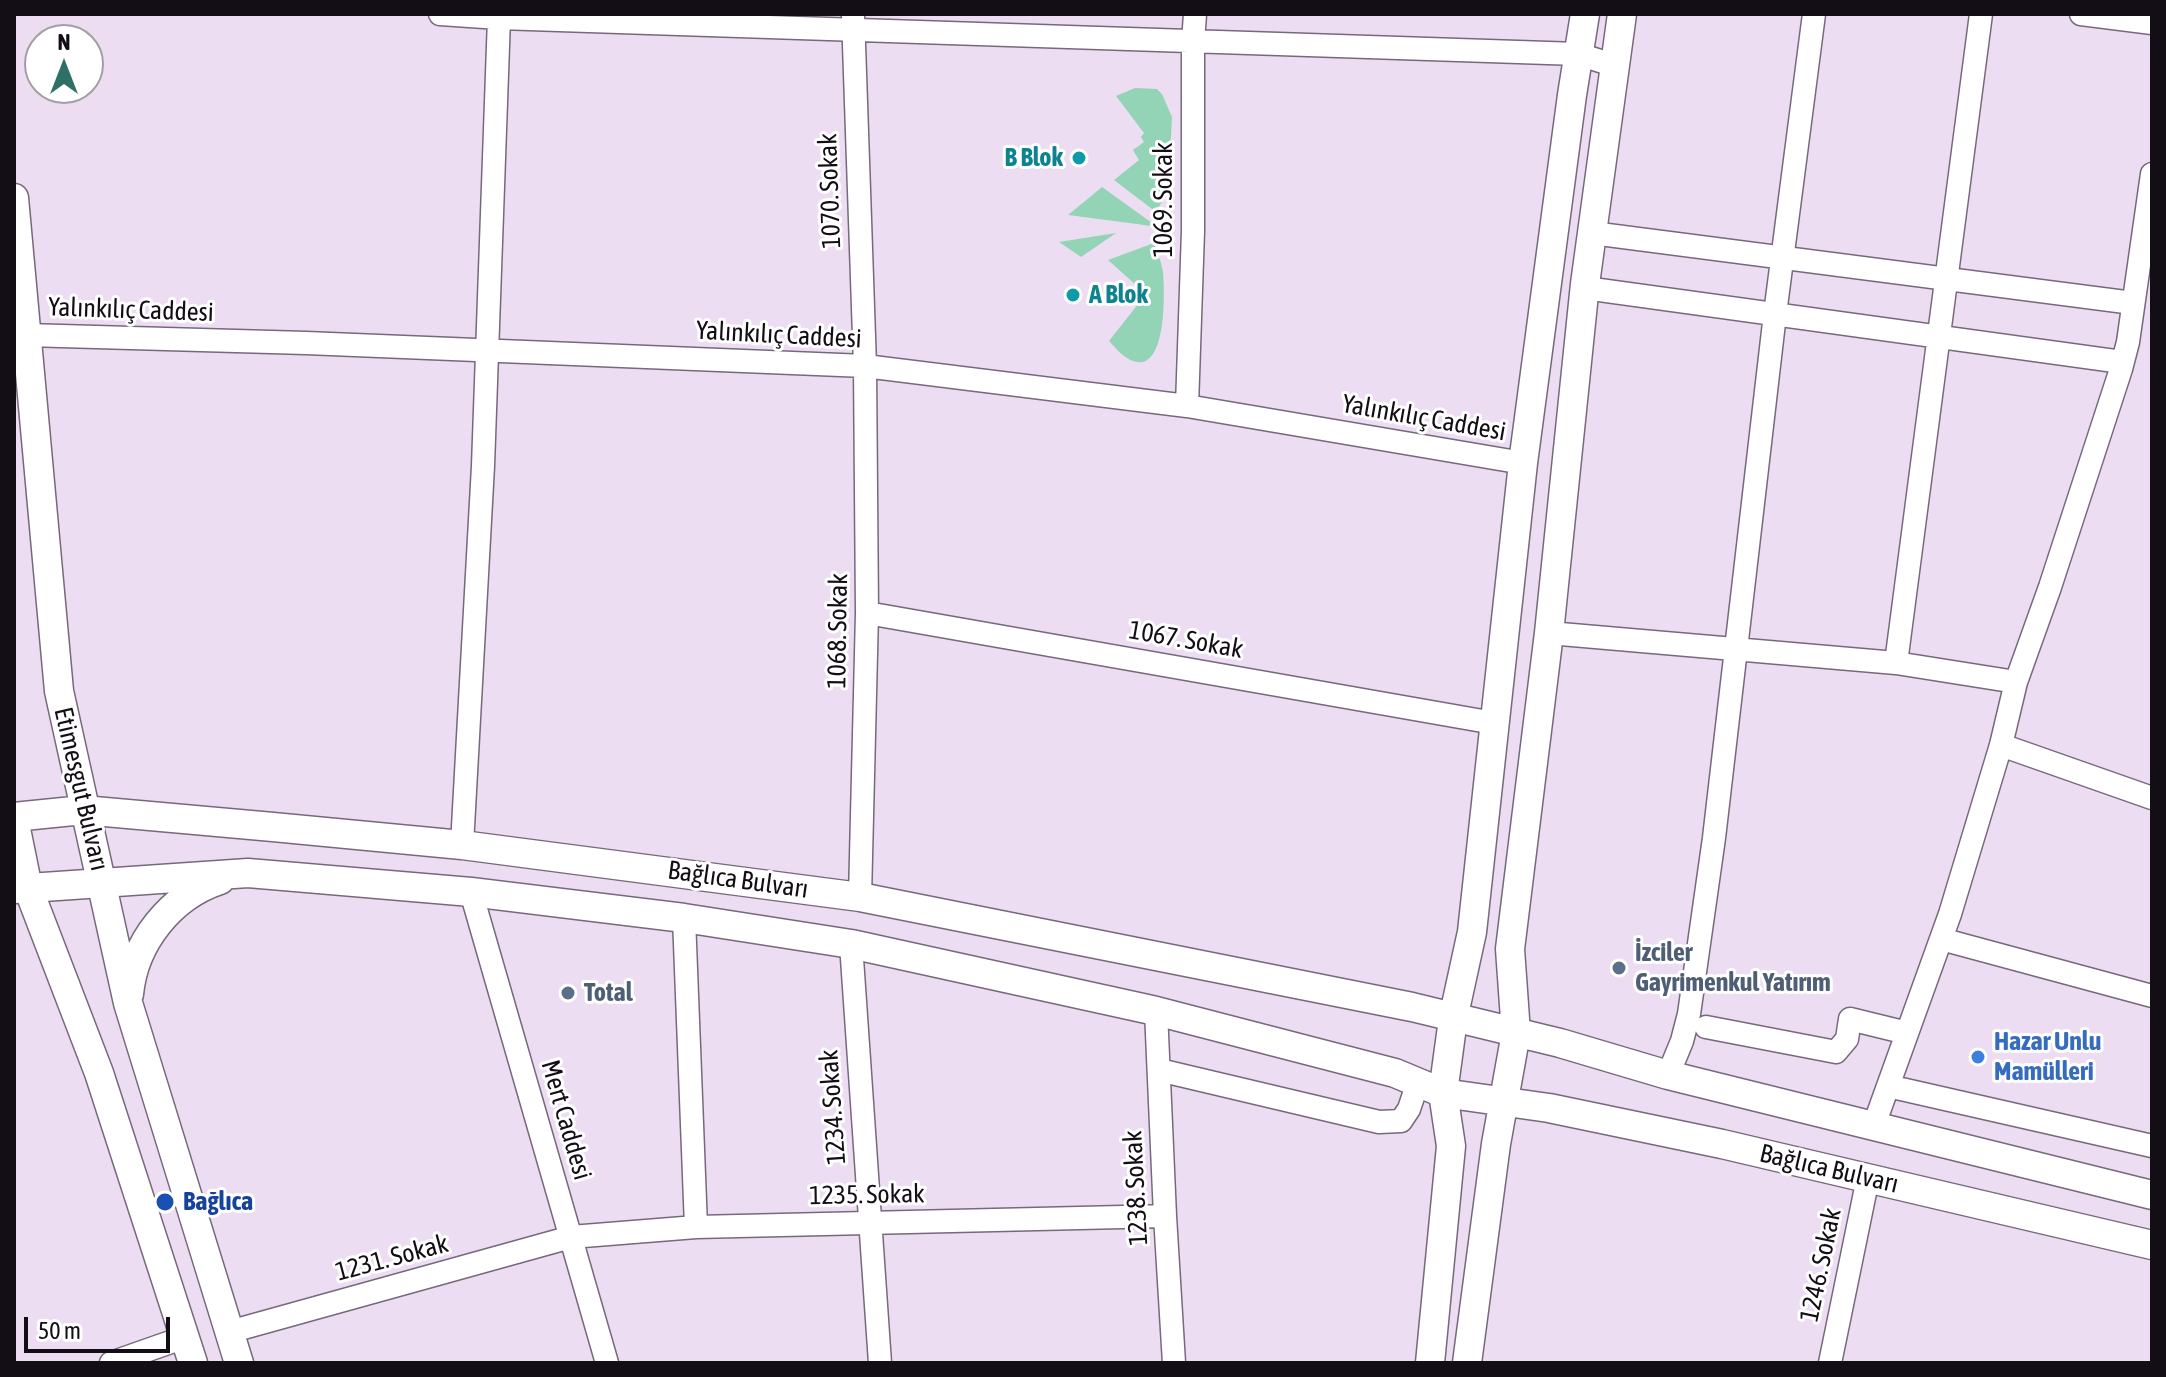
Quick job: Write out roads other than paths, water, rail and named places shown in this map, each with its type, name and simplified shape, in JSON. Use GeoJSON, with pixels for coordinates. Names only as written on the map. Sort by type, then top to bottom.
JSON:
{"type":"FeatureCollection","features":[{"type":"Feature","properties":{"kind":"main road"},"geometry":{"type":"LineString","coordinates":[[1430,1363],[1451,1146],[1431,1087],[1453,1019],[1472,932],[1523,463],[1585,14]]}},
{"type":"Feature","properties":{"kind":"main road"},"geometry":{"type":"LineString","coordinates":[[1467,1363],[1516,1033],[1510,949],[1549,633],[1585,288],[1622,14]]}},
{"type":"Feature","properties":{"kind":"main road","name":"Etimesgut Bulvarı"},"geometry":{"type":"LineString","coordinates":[[14,198],[59,691],[128,1003],[239,1363]]}},
{"type":"Feature","properties":{"kind":"main road","name":"Bağlıca Bulvarı"},"geometry":{"type":"LineString","coordinates":[[14,818],[83,810],[462,845],[860,897],[1412,1007],[1560,1043],[1668,1075],[2152,1195]]}},
{"type":"Feature","properties":{"kind":"main road"},"geometry":{"type":"LineString","coordinates":[[14,818],[21,888],[99,1073],[189,1350]]}},
{"type":"Feature","properties":{"kind":"main road"},"geometry":{"type":"LineString","coordinates":[[128,1003],[129,986],[139,953],[157,924],[198,889],[230,876],[248,873]]}},
{"type":"Feature","properties":{"kind":"main road","name":"Bağlıca Bulvarı"},"geometry":{"type":"LineString","coordinates":[[21,888],[248,873],[471,892],[684,918],[851,944],[1156,1011],[1395,1073],[1431,1087],[1504,1103],[1578,1114],[2152,1245]]}},
{"type":"Feature","properties":{"kind":"street"},"geometry":{"type":"LineString","coordinates":[[440,14],[499,18],[852,21],[1193,42],[1578,54],[1616,66]]}},
{"type":"Feature","properties":{"kind":"street","name":"1069. Sokak"},"geometry":{"type":"LineString","coordinates":[[1187,406],[1193,231],[1195,14]]}},
{"type":"Feature","properties":{"kind":"street"},"geometry":{"type":"LineString","coordinates":[[1668,1075],[1689,1014],[1714,838],[1775,314],[1814,14]]}},
{"type":"Feature","properties":{"kind":"street"},"geometry":{"type":"LineString","coordinates":[[1896,663],[1981,14]]}},
{"type":"Feature","properties":{"kind":"street"},"geometry":{"type":"LineString","coordinates":[[2081,14],[2152,23]]}},
{"type":"Feature","properties":{"kind":"street"},"geometry":{"type":"LineString","coordinates":[[462,845],[487,351],[499,18]]}},
{"type":"Feature","properties":{"kind":"street","name":"1070. Sokak"},"geometry":{"type":"LineString","coordinates":[[852,21],[865,366]]}},
{"type":"Feature","properties":{"kind":"street"},"geometry":{"type":"LineString","coordinates":[[1874,1125],[1941,939],[2001,745],[2016,682],[2050,587],[2122,362],[2152,174]]}},
{"type":"Feature","properties":{"kind":"street"},"geometry":{"type":"LineString","coordinates":[[1592,233],[2133,303]]}},
{"type":"Feature","properties":{"kind":"street"},"geometry":{"type":"LineString","coordinates":[[1585,288],[2122,362]]}},
{"type":"Feature","properties":{"kind":"street","name":"Yalınkılıç Caddesi"},"geometry":{"type":"LineString","coordinates":[[26,335],[865,366],[1187,406],[1523,463]]}},
{"type":"Feature","properties":{"kind":"street","name":"1068. Sokak"},"geometry":{"type":"LineString","coordinates":[[860,897],[867,613],[865,366]]}},
{"type":"Feature","properties":{"kind":"street","name":"1067. Sokak"},"geometry":{"type":"LineString","coordinates":[[867,613],[1494,723]]}},
{"type":"Feature","properties":{"kind":"street"},"geometry":{"type":"LineString","coordinates":[[1549,633],[1896,663],[2016,682]]}},
{"type":"Feature","properties":{"kind":"street"},"geometry":{"type":"LineString","coordinates":[[2001,745],[2152,798]]}},
{"type":"Feature","properties":{"kind":"street","name":"Mert Caddesi"},"geometry":{"type":"LineString","coordinates":[[471,892],[607,1363]]}},
{"type":"Feature","properties":{"kind":"street"},"geometry":{"type":"LineString","coordinates":[[684,918],[696,1227]]}},
{"type":"Feature","properties":{"kind":"street"},"geometry":{"type":"LineString","coordinates":[[1941,939],[2152,996]]}},
{"type":"Feature","properties":{"kind":"street","name":"1234. Sokak"},"geometry":{"type":"LineString","coordinates":[[851,944],[880,1363]]}},
{"type":"Feature","properties":{"kind":"street","name":"1238. Sokak"},"geometry":{"type":"LineString","coordinates":[[1156,1011],[1174,1363]]}},
{"type":"Feature","properties":{"kind":"street"},"geometry":{"type":"LineString","coordinates":[[1706,1027],[1836,1052],[1847,1039],[1850,1019],[1907,1033]]}},
{"type":"Feature","properties":{"kind":"street"},"geometry":{"type":"LineString","coordinates":[[1159,1070],[1379,1122],[1401,1121],[1431,1087]]}},
{"type":"Feature","properties":{"kind":"street"},"geometry":{"type":"LineString","coordinates":[[1888,1086],[2152,1146]]}},
{"type":"Feature","properties":{"kind":"street","name":"1246. Sokak"},"geometry":{"type":"LineString","coordinates":[[1830,1363],[1868,1178]]}},
{"type":"Feature","properties":{"kind":"street","name":"1235. Sokak"},"geometry":{"type":"LineString","coordinates":[[571,1237],[696,1227],[1165,1216]]}},
{"type":"Feature","properties":{"kind":"street","name":"1231. Sokak"},"geometry":{"type":"LineString","coordinates":[[229,1332],[571,1237]]}},
{"type":"Feature","properties":{"kind":"street"},"geometry":{"type":"LineString","coordinates":[[111,1363],[189,1350]]}},
{"type":"Feature","properties":{"kind":"place","name":"B Blok"},"geometry":{"type":"Point","coordinates":[1079,158]}},
{"type":"Feature","properties":{"kind":"place","name":"A Blok"},"geometry":{"type":"Point","coordinates":[1073,295]}},
{"type":"Feature","properties":{"kind":"place","name":"İzciler Gayrimenkul Yatırım"},"geometry":{"type":"Point","coordinates":[1619,968]}},
{"type":"Feature","properties":{"kind":"place","name":"Total"},"geometry":{"type":"Point","coordinates":[568,993]}},
{"type":"Feature","properties":{"kind":"place","name":"Hazar Unlu Mamülleri"},"geometry":{"type":"Point","coordinates":[1978,1057]}},
{"type":"Feature","properties":{"kind":"place","name":"Bağlıca"},"geometry":{"type":"Point","coordinates":[165,1202]}}]}
